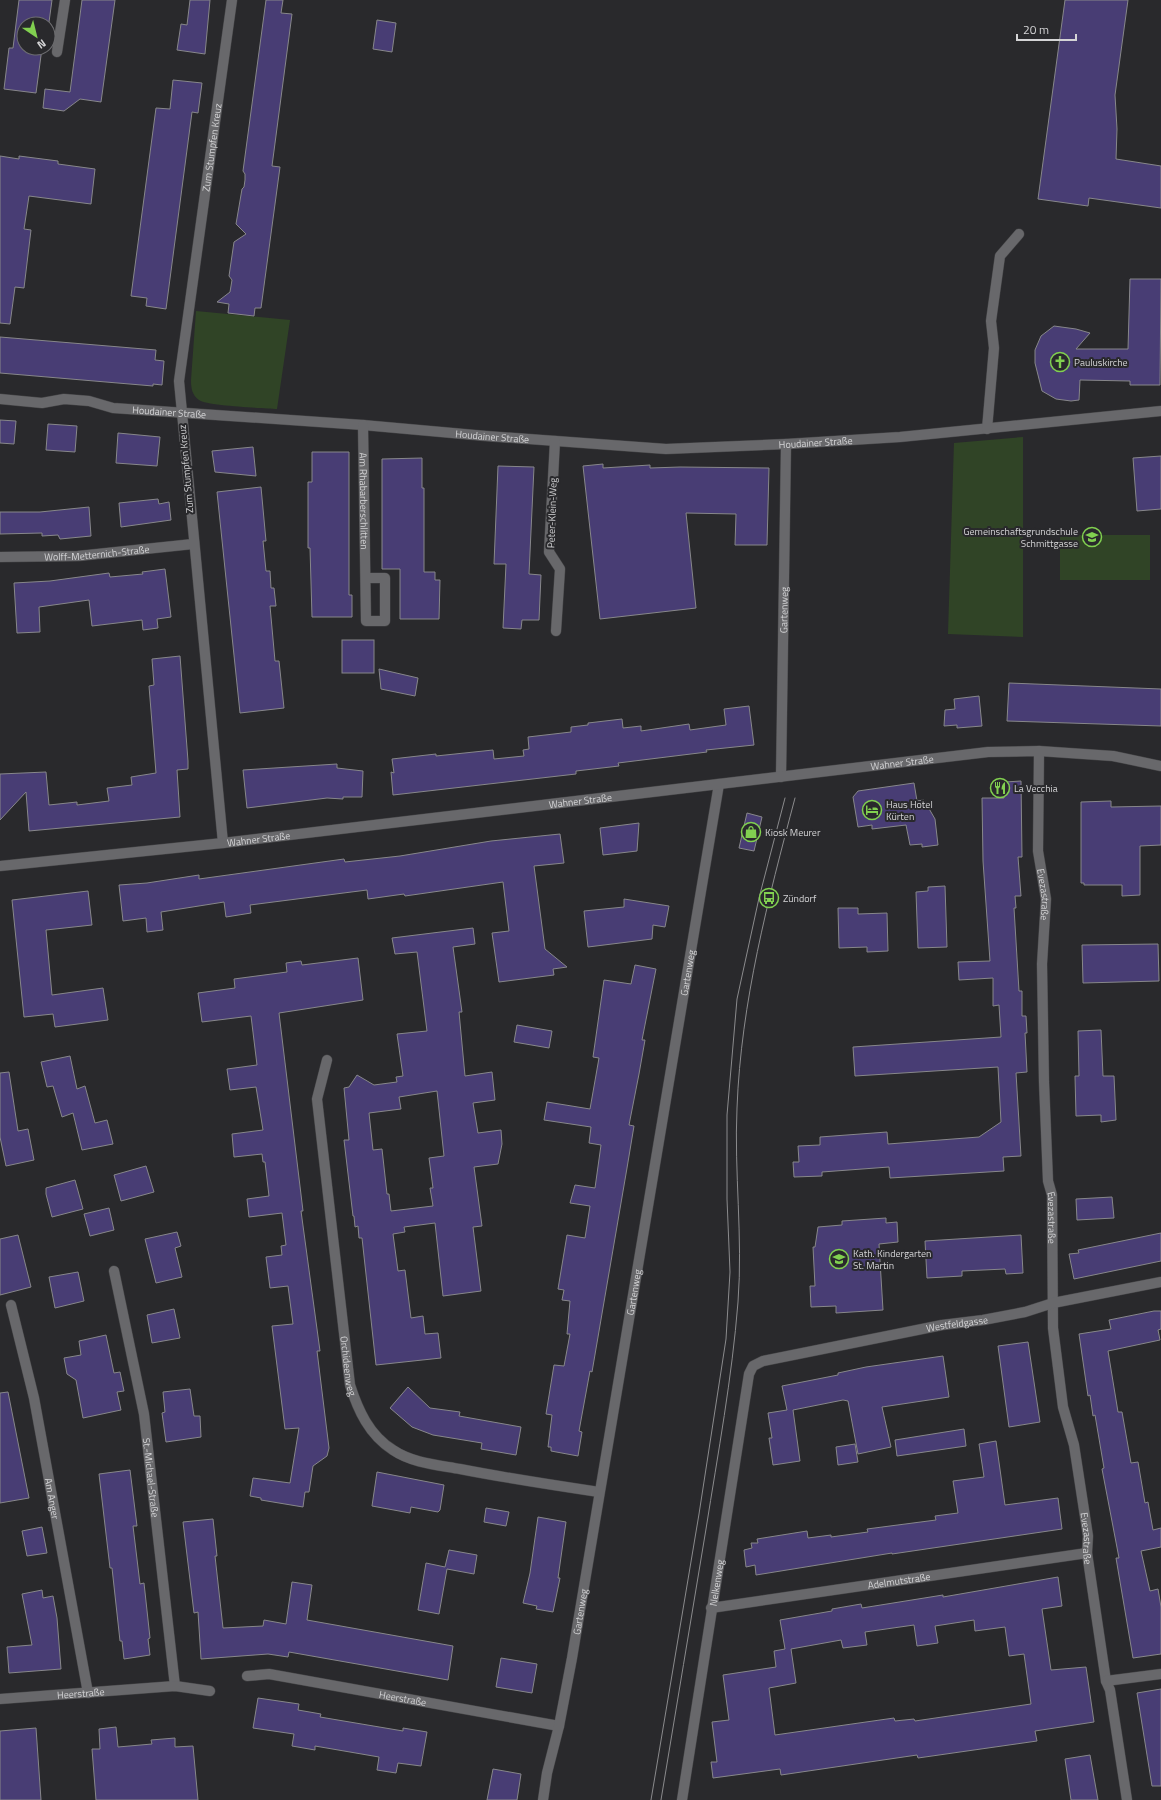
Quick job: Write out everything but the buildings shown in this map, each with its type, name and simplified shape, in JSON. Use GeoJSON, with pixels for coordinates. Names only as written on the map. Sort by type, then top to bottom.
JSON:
{"type":"FeatureCollection","features":[{"type":"Feature","properties":{"kind":"street"},"geometry":{"type":"LineString","coordinates":[[57,52],[65,0]]}},
{"type":"Feature","properties":{"kind":"street","name":"Zum Stumpfen Kreuz"},"geometry":{"type":"LineString","coordinates":[[223,843],[179,381],[232,0]]}},
{"type":"Feature","properties":{"kind":"street"},"geometry":{"type":"LineString","coordinates":[[987,429],[994,348],[991,321],[1000,256],[1019,234]]}},
{"type":"Feature","properties":{"kind":"street","name":"Houdainer Straße"},"geometry":{"type":"LineString","coordinates":[[0,399],[42,403],[64,399],[89,401],[113,408],[363,425],[666,449],[786,444],[987,429],[1161,410]]}},
{"type":"Feature","properties":{"kind":"street","name":"Am Rhabarberschlitten"},"geometry":{"type":"LineString","coordinates":[[363,425],[366,578]]}},
{"type":"Feature","properties":{"kind":"street","name":"Peter-Klein-Weg"},"geometry":{"type":"LineString","coordinates":[[555,441],[549,552],[560,569],[556,630]]}},
{"type":"Feature","properties":{"kind":"street","name":"Gartenweg"},"geometry":{"type":"LineString","coordinates":[[781,777],[786,444]]}},
{"type":"Feature","properties":{"kind":"street","name":"Wolff-Metternich-Straße"},"geometry":{"type":"LineString","coordinates":[[0,557],[78,556],[194,544]]}},
{"type":"Feature","properties":{"kind":"street","name":"Wahner Straße"},"geometry":{"type":"LineString","coordinates":[[0,866],[223,843],[988,752],[1039,751],[1113,756],[1161,766]]}},
{"type":"Feature","properties":{"kind":"street","name":"Evezastraße"},"geometry":{"type":"LineString","coordinates":[[1039,751],[1038,851],[1046,899],[1042,964],[1044,1082],[1048,1181],[1052,1195],[1053,1328],[1063,1406],[1074,1445],[1088,1536],[1087,1553],[1106,1681],[1110,1690],[1127,1800]]}},
{"type":"Feature","properties":{"kind":"street","name":"Gartenweg"},"geometry":{"type":"LineString","coordinates":[[543,1800],[547,1773],[560,1726],[719,784]]}},
{"type":"Feature","properties":{"kind":"street","name":"Orchideenweg"},"geometry":{"type":"LineString","coordinates":[[328,1060],[317,1099],[350,1385],[358,1409],[372,1431],[392,1450],[406,1457],[500,1477],[599,1492]]}},
{"type":"Feature","properties":{"kind":"street","name":"St.-Michael-Straße"},"geometry":{"type":"LineString","coordinates":[[114,1271],[144,1414],[175,1686]]}},
{"type":"Feature","properties":{"kind":"street","name":"Westfeldgasse"},"geometry":{"type":"LineString","coordinates":[[753,1366],[763,1361],[942,1325],[983,1320],[1025,1312],[1053,1303],[1161,1282]]}},
{"type":"Feature","properties":{"kind":"street","name":"Am Anger"},"geometry":{"type":"LineString","coordinates":[[12,1305],[34,1398],[88,1693]]}},
{"type":"Feature","properties":{"kind":"street","name":"Nelkenweg"},"geometry":{"type":"LineString","coordinates":[[682,1800],[749,1374],[753,1366]]}},
{"type":"Feature","properties":{"kind":"street","name":"Adelmutstraße"},"geometry":{"type":"LineString","coordinates":[[711,1608],[1087,1553]]}},
{"type":"Feature","properties":{"kind":"street","name":"Heerstraße"},"geometry":{"type":"LineString","coordinates":[[247,1676],[269,1674],[560,1726]]}},
{"type":"Feature","properties":{"kind":"street"},"geometry":{"type":"LineString","coordinates":[[1106,1681],[1161,1674]]}},
{"type":"Feature","properties":{"kind":"street","name":"Heerstraße"},"geometry":{"type":"LineString","coordinates":[[0,1699],[175,1686],[210,1691]]}},
{"type":"Feature","properties":{"kind":"green space"},"geometry":{"type":"Polygon","coordinates":[[[196,311],[290,320],[277,409],[213,404],[199,400],[193,394],[191,380],[196,311]]]}},
{"type":"Feature","properties":{"kind":"green space"},"geometry":{"type":"Polygon","coordinates":[[[1023,437],[1023,637],[948,634],[954,443],[1023,437]]]}},
{"type":"Feature","properties":{"kind":"green space"},"geometry":{"type":"Polygon","coordinates":[[[1060,535],[1150,535],[1150,580],[1060,580],[1060,535]]]}},
{"type":"Feature","properties":{"kind":"tram line"},"geometry":{"type":"LineString","coordinates":[[651,1800],[699,1514],[726,1339],[730,1272],[727,1199],[727,1115],[737,999],[759,898],[785,798]]}},
{"type":"Feature","properties":{"kind":"tram line"},"geometry":{"type":"LineString","coordinates":[[661,1800],[720,1444],[735,1330],[740,1253],[736,1132],[744,1029],[757,952],[795,798]]}},
{"type":"Feature","properties":{"kind":"place","name":"Pauluskirche"},"geometry":{"type":"Point","coordinates":[1060,362]}},
{"type":"Feature","properties":{"kind":"place","name":"Gemeinschaftsgrundschule Schmittgasse"},"geometry":{"type":"Point","coordinates":[1092,537]}},
{"type":"Feature","properties":{"kind":"place","name":"La Vecchia"},"geometry":{"type":"Point","coordinates":[1000,788]}},
{"type":"Feature","properties":{"kind":"place","name":"Haus Hotel Kürten"},"geometry":{"type":"Point","coordinates":[872,810]}},
{"type":"Feature","properties":{"kind":"place","name":"Kiosk Meurer"},"geometry":{"type":"Point","coordinates":[751,832]}},
{"type":"Feature","properties":{"kind":"place","name":"Zündorf"},"geometry":{"type":"Point","coordinates":[769,898]}},
{"type":"Feature","properties":{"kind":"place","name":"Kath. Kindergarten St. Martin"},"geometry":{"type":"Point","coordinates":[839,1259]}}]}
